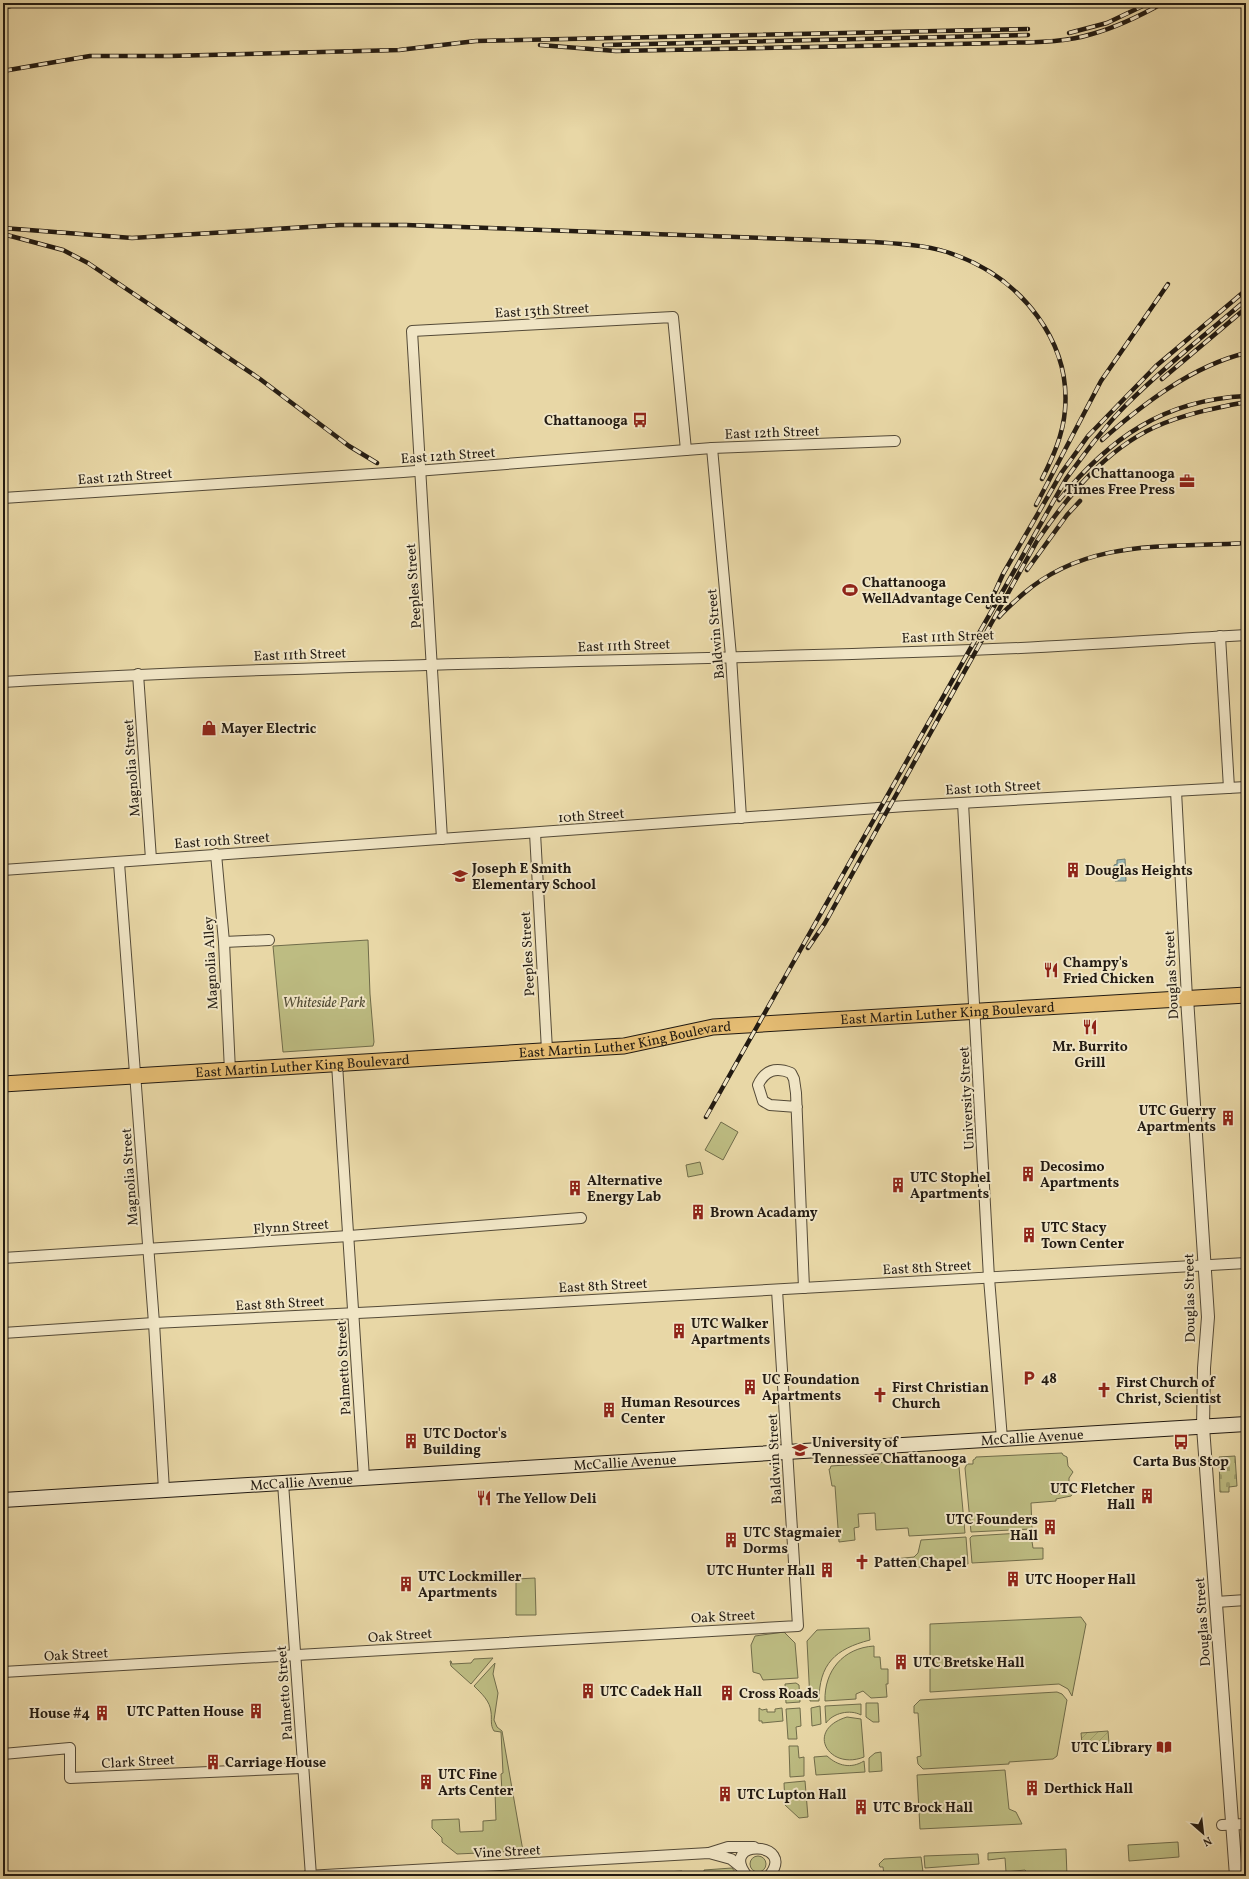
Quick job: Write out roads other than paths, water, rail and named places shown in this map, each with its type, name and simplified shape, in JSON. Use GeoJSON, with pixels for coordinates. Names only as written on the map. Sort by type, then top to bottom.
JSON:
{"type":"FeatureCollection","features":[{"type":"Feature","properties":{"kind":"main road","name":"East Martin Luther King Boulevard"},"geometry":{"type":"LineString","coordinates":[[3,1084],[624,1046],[713,1027],[976,1010],[1246,995]]}},
{"type":"Feature","properties":{"kind":"main road","name":"McCallie Avenue"},"geometry":{"type":"LineString","coordinates":[[3,1500],[1246,1424]]}},
{"type":"Feature","properties":{"kind":"street","name":"East 13th Street"},"geometry":{"type":"LineString","coordinates":[[412,332],[674,317],[686,450]]}},
{"type":"Feature","properties":{"kind":"street","name":"Peeples Street"},"geometry":{"type":"LineString","coordinates":[[412,332],[442,839]]}},
{"type":"Feature","properties":{"kind":"street","name":"East 12th Street"},"geometry":{"type":"LineString","coordinates":[[3,498],[420,471],[712,448],[895,441]]}},
{"type":"Feature","properties":{"kind":"street","name":"Baldwin Street"},"geometry":{"type":"LineString","coordinates":[[712,448],[731,656],[741,818]]}},
{"type":"Feature","properties":{"kind":"street","name":"East 11th Street"},"geometry":{"type":"LineString","coordinates":[[3,682],[214,671],[975,650],[1246,635]]}},
{"type":"Feature","properties":{"kind":"street"},"geometry":{"type":"LineString","coordinates":[[1220,636],[1229,788]]}},
{"type":"Feature","properties":{"kind":"street","name":"Magnolia Street"},"geometry":{"type":"LineString","coordinates":[[138,674],[151,859]]}},
{"type":"Feature","properties":{"kind":"street","name":"East 10th Street"},"geometry":{"type":"LineString","coordinates":[[741,818],[963,803],[1246,787]]}},
{"type":"Feature","properties":{"kind":"street","name":"Douglas Street"},"geometry":{"type":"LineString","coordinates":[[1176,791],[1187,998],[1208,1317],[1204,1368],[1203,1426],[1216,1602],[1227,1825],[1236,1876]]}},
{"type":"Feature","properties":{"kind":"street","name":"University Street"},"geometry":{"type":"LineString","coordinates":[[963,803],[976,1010],[989,1278],[1002,1439]]}},
{"type":"Feature","properties":{"kind":"street","name":"10th Street"},"geometry":{"type":"LineString","coordinates":[[442,839],[741,818]]}},
{"type":"Feature","properties":{"kind":"street","name":"Peeples Street"},"geometry":{"type":"LineString","coordinates":[[535,833],[547,1050]]}},
{"type":"Feature","properties":{"kind":"street","name":"East 10th Street"},"geometry":{"type":"LineString","coordinates":[[3,870],[442,839]]}},
{"type":"Feature","properties":{"kind":"street","name":"Magnolia Alley"},"geometry":{"type":"LineString","coordinates":[[216,854],[224,942],[230,1071]]}},
{"type":"Feature","properties":{"kind":"street","name":"Magnolia Street"},"geometry":{"type":"LineString","coordinates":[[119,862],[154,1323],[164,1490]]}},
{"type":"Feature","properties":{"kind":"street"},"geometry":{"type":"LineString","coordinates":[[224,942],[269,940]]}},
{"type":"Feature","properties":{"kind":"street","name":"Palmetto Street"},"geometry":{"type":"LineString","coordinates":[[337,1064],[364,1478]]}},
{"type":"Feature","properties":{"kind":"street"},"geometry":{"type":"LineString","coordinates":[[797,1107],[770,1105],[763,1101],[758,1086],[765,1074],[773,1070],[783,1070],[791,1072],[794,1079],[797,1107],[804,1288]]}},
{"type":"Feature","properties":{"kind":"street","name":"Flynn Street"},"geometry":{"type":"LineString","coordinates":[[3,1258],[148,1250],[581,1218]]}},
{"type":"Feature","properties":{"kind":"street","name":"East 8th Street"},"geometry":{"type":"LineString","coordinates":[[3,1333],[154,1323],[354,1314],[1246,1262]]}},
{"type":"Feature","properties":{"kind":"street","name":"Baldwin Street"},"geometry":{"type":"LineString","coordinates":[[777,1290],[798,1626]]}},
{"type":"Feature","properties":{"kind":"street","name":"Palmetto Street"},"geometry":{"type":"LineString","coordinates":[[283,1483],[302,1768],[311,1876]]}},
{"type":"Feature","properties":{"kind":"street"},"geometry":{"type":"LineString","coordinates":[[1216,1602],[1246,1600]]}},
{"type":"Feature","properties":{"kind":"street","name":"Oak Street"},"geometry":{"type":"LineString","coordinates":[[3,1672],[798,1626]]}},
{"type":"Feature","properties":{"kind":"street","name":"Clark Street"},"geometry":{"type":"LineString","coordinates":[[3,1754],[70,1748],[70,1778],[302,1768]]}},
{"type":"Feature","properties":{"kind":"street"},"geometry":{"type":"LineString","coordinates":[[1227,1825],[1246,1824]]}},
{"type":"Feature","properties":{"kind":"street","name":"Vine Street"},"geometry":{"type":"LineString","coordinates":[[307,1876],[709,1853],[728,1847],[756,1847],[768,1850],[775,1860],[775,1866],[769,1876]]}},
{"type":"Feature","properties":{"kind":"street"},"geometry":{"type":"LineString","coordinates":[[741,1867],[740,1862],[743,1854],[747,1850],[756,1847]]}},
{"type":"Feature","properties":{"kind":"street","name":"Vine Street"},"geometry":{"type":"LineString","coordinates":[[709,1853],[731,1859],[741,1867],[747,1876]]}},
{"type":"Feature","properties":{"kind":"water"},"geometry":{"type":"Polygon","coordinates":[[[1125,859],[1126,881],[1115,881],[1114,865],[1117,864],[1117,860],[1125,859]]]}},
{"type":"Feature","properties":{"kind":"railway"},"geometry":{"type":"LineString","coordinates":[[3,8],[21,3]]}},
{"type":"Feature","properties":{"kind":"railway"},"geometry":{"type":"LineString","coordinates":[[1069,33],[1107,23],[1149,3]]}},
{"type":"Feature","properties":{"kind":"railway"},"geometry":{"type":"LineString","coordinates":[[540,45],[616,51],[1047,42],[1081,37],[1110,28],[1128,21],[1163,3]]}},
{"type":"Feature","properties":{"kind":"railway"},"geometry":{"type":"LineString","coordinates":[[3,71],[90,56],[169,56],[399,50],[476,41],[1028,29]]}},
{"type":"Feature","properties":{"kind":"railway"},"geometry":{"type":"LineString","coordinates":[[604,45],[1028,35]]}},
{"type":"Feature","properties":{"kind":"railway"},"geometry":{"type":"LineString","coordinates":[[3,228],[132,238],[340,225],[406,225],[874,242],[896,243],[938,249],[958,256],[981,267],[1002,280],[1021,297],[1037,316],[1050,337],[1060,360],[1065,385],[1065,410],[1060,437],[1042,479]]}},
{"type":"Feature","properties":{"kind":"railway"},"geometry":{"type":"LineString","coordinates":[[3,234],[63,250],[88,263],[260,379],[349,446],[377,463]]}},
{"type":"Feature","properties":{"kind":"railway"},"geometry":{"type":"LineString","coordinates":[[1036,505],[1101,381],[1168,284]]}},
{"type":"Feature","properties":{"kind":"railway"},"geometry":{"type":"LineString","coordinates":[[988,607],[1003,574],[1062,472],[1088,436],[1156,366],[1246,290]]}},
{"type":"Feature","properties":{"kind":"railway"},"geometry":{"type":"LineString","coordinates":[[706,1117],[1066,479],[1103,431],[1141,390],[1246,300]]}},
{"type":"Feature","properties":{"kind":"railway"},"geometry":{"type":"LineString","coordinates":[[1162,379],[1246,308]]}},
{"type":"Feature","properties":{"kind":"railway"},"geometry":{"type":"LineString","coordinates":[[1102,440],[1134,413],[1169,388],[1206,367],[1246,353]]}},
{"type":"Feature","properties":{"kind":"railway"},"geometry":{"type":"LineString","coordinates":[[1059,500],[1098,458],[1140,426],[1164,414],[1189,405],[1216,399],[1246,396]]}},
{"type":"Feature","properties":{"kind":"railway"},"geometry":{"type":"LineString","coordinates":[[808,948],[825,923],[1037,541],[1061,508],[1088,476],[1120,448],[1137,437],[1155,427],[1177,418],[1246,402]]}},
{"type":"Feature","properties":{"kind":"railway"},"geometry":{"type":"LineString","coordinates":[[1027,570],[1067,515],[1080,501]]}},
{"type":"Feature","properties":{"kind":"railway"},"geometry":{"type":"LineString","coordinates":[[999,617],[1023,594],[1048,576],[1074,563],[1129,549],[1246,543]]}},
{"type":"Feature","properties":{"kind":"place","name":"Chattanooga"},"geometry":{"type":"Point","coordinates":[640,420]}},
{"type":"Feature","properties":{"kind":"place","name":"Chattanooga Times Free Press"},"geometry":{"type":"Point","coordinates":[1187,481]}},
{"type":"Feature","properties":{"kind":"place","name":"Chattanooga WellAdvantage Center"},"geometry":{"type":"Point","coordinates":[850,590]}},
{"type":"Feature","properties":{"kind":"place","name":"Mayer Electric"},"geometry":{"type":"Point","coordinates":[209,728]}},
{"type":"Feature","properties":{"kind":"place","name":"Douglas Heights"},"geometry":{"type":"Point","coordinates":[1073,870]}},
{"type":"Feature","properties":{"kind":"place","name":"Joseph E Smith Elementary School"},"geometry":{"type":"Point","coordinates":[460,876]}},
{"type":"Feature","properties":{"kind":"place","name":"Champy's Fried Chicken"},"geometry":{"type":"Point","coordinates":[1051,970]}},
{"type":"Feature","properties":{"kind":"place","name":"Mr. Burrito Grill"},"geometry":{"type":"Point","coordinates":[1090,1027]}},
{"type":"Feature","properties":{"kind":"place","name":"UTC Guerry Apartments"},"geometry":{"type":"Point","coordinates":[1228,1118]}},
{"type":"Feature","properties":{"kind":"place","name":"Decosimo Apartments"},"geometry":{"type":"Point","coordinates":[1028,1174]}},
{"type":"Feature","properties":{"kind":"place","name":"UTC Stophel Apartments"},"geometry":{"type":"Point","coordinates":[898,1185]}},
{"type":"Feature","properties":{"kind":"place","name":"Alternative Energy Lab"},"geometry":{"type":"Point","coordinates":[575,1188]}},
{"type":"Feature","properties":{"kind":"place","name":"Brown Acadamy"},"geometry":{"type":"Point","coordinates":[698,1212]}},
{"type":"Feature","properties":{"kind":"place","name":"UTC Stacy Town Center"},"geometry":{"type":"Point","coordinates":[1029,1235]}},
{"type":"Feature","properties":{"kind":"place","name":"UTC Walker Apartments"},"geometry":{"type":"Point","coordinates":[679,1331]}},
{"type":"Feature","properties":{"kind":"place","name":"48"},"geometry":{"type":"Point","coordinates":[1029,1378]}},
{"type":"Feature","properties":{"kind":"place","name":"UC Foundation Apartments"},"geometry":{"type":"Point","coordinates":[750,1387]}},
{"type":"Feature","properties":{"kind":"place","name":"First Church of Christ, Scientist"},"geometry":{"type":"Point","coordinates":[1104,1390]}},
{"type":"Feature","properties":{"kind":"place","name":"First Christian Church"},"geometry":{"type":"Point","coordinates":[880,1395]}},
{"type":"Feature","properties":{"kind":"place","name":"Human Resources Center"},"geometry":{"type":"Point","coordinates":[609,1410]}},
{"type":"Feature","properties":{"kind":"place","name":"UTC Doctor's Building"},"geometry":{"type":"Point","coordinates":[411,1441]}},
{"type":"Feature","properties":{"kind":"place","name":"Carta Bus Stop"},"geometry":{"type":"Point","coordinates":[1181,1442]}},
{"type":"Feature","properties":{"kind":"place","name":"University of Tennessee Chattanooga"},"geometry":{"type":"Point","coordinates":[800,1450]}},
{"type":"Feature","properties":{"kind":"place","name":"UTC Fletcher Hall"},"geometry":{"type":"Point","coordinates":[1147,1496]}},
{"type":"Feature","properties":{"kind":"place","name":"The Yellow Deli"},"geometry":{"type":"Point","coordinates":[484,1498]}},
{"type":"Feature","properties":{"kind":"place","name":"UTC Founders Hall"},"geometry":{"type":"Point","coordinates":[1050,1527]}},
{"type":"Feature","properties":{"kind":"place","name":"UTC Stagmaier Dorms"},"geometry":{"type":"Point","coordinates":[731,1540]}},
{"type":"Feature","properties":{"kind":"place","name":"Patten Chapel"},"geometry":{"type":"Point","coordinates":[862,1562]}},
{"type":"Feature","properties":{"kind":"place","name":"UTC Hunter Hall"},"geometry":{"type":"Point","coordinates":[827,1570]}},
{"type":"Feature","properties":{"kind":"place","name":"UTC Hooper Hall"},"geometry":{"type":"Point","coordinates":[1013,1579]}},
{"type":"Feature","properties":{"kind":"place","name":"UTC Lockmiller Apartments"},"geometry":{"type":"Point","coordinates":[406,1584]}},
{"type":"Feature","properties":{"kind":"place","name":"UTC Bretske Hall"},"geometry":{"type":"Point","coordinates":[901,1662]}},
{"type":"Feature","properties":{"kind":"place","name":"UTC Cadek Hall"},"geometry":{"type":"Point","coordinates":[588,1691]}},
{"type":"Feature","properties":{"kind":"place","name":"Cross Roads"},"geometry":{"type":"Point","coordinates":[727,1693]}},
{"type":"Feature","properties":{"kind":"place","name":"UTC Patten House"},"geometry":{"type":"Point","coordinates":[256,1711]}},
{"type":"Feature","properties":{"kind":"place","name":"House #4"},"geometry":{"type":"Point","coordinates":[102,1713]}},
{"type":"Feature","properties":{"kind":"place","name":"UTC Library"},"geometry":{"type":"Point","coordinates":[1164,1747]}},
{"type":"Feature","properties":{"kind":"place","name":"Carriage House"},"geometry":{"type":"Point","coordinates":[213,1762]}},
{"type":"Feature","properties":{"kind":"place","name":"UTC Fine Arts Center"},"geometry":{"type":"Point","coordinates":[426,1782]}},
{"type":"Feature","properties":{"kind":"place","name":"Derthick Hall"},"geometry":{"type":"Point","coordinates":[1032,1788]}},
{"type":"Feature","properties":{"kind":"place","name":"UTC Lupton Hall"},"geometry":{"type":"Point","coordinates":[725,1794]}},
{"type":"Feature","properties":{"kind":"place","name":"UTC Brock Hall"},"geometry":{"type":"Point","coordinates":[861,1807]}},
{"type":"Feature","properties":{"kind":"park label","name":"Whiteside Park"},"geometry":{"type":"Point","coordinates":[324,1002]}}]}
